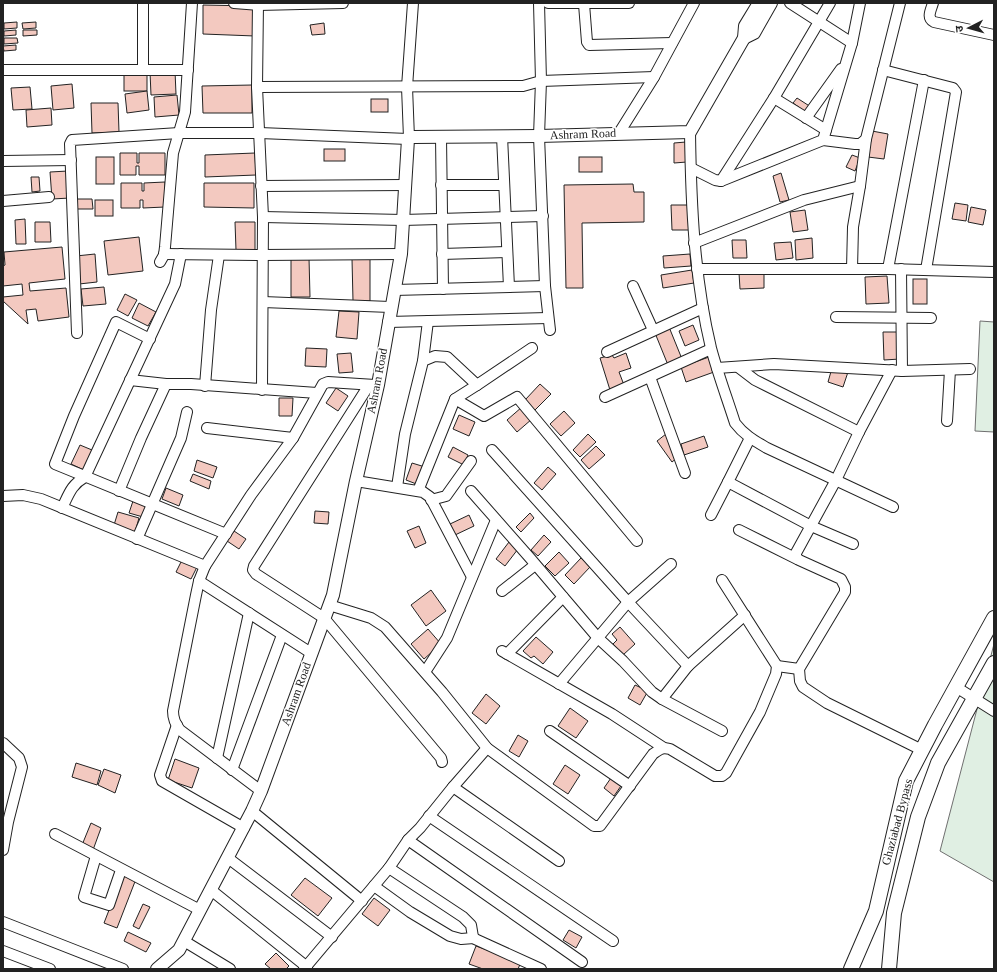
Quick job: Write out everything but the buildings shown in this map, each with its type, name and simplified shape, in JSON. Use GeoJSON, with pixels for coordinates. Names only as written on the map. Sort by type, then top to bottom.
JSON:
{"type":"FeatureCollection","features":[{"type":"Feature","properties":{"kind":"main road","name":"Ghaziabad Bypass"},"geometry":{"type":"LineString","coordinates":[[852,969],[876,911],[906,781],[994,618]]}},
{"type":"Feature","properties":{"kind":"main road","name":"Ghaziabad Bypass"},"geometry":{"type":"LineString","coordinates":[[889,969],[894,913],[918,817],[938,763],[994,663]]}},
{"type":"Feature","properties":{"kind":"street"},"geometry":{"type":"LineString","coordinates":[[143,3],[143,69]]}},
{"type":"Feature","properties":{"kind":"street"},"geometry":{"type":"LineString","coordinates":[[192,3],[185,112],[173,153],[162,258],[181,254],[400,254]]}},
{"type":"Feature","properties":{"kind":"street"},"geometry":{"type":"LineString","coordinates":[[234,3],[343,3]]}},
{"type":"Feature","properties":{"kind":"street"},"geometry":{"type":"LineString","coordinates":[[77,333],[70,144],[72,140],[179,133],[260,133],[409,138],[407,87],[413,3]]}},
{"type":"Feature","properties":{"kind":"street"},"geometry":{"type":"LineString","coordinates":[[539,3],[542,81],[539,136],[545,286],[550,330]]}},
{"type":"Feature","properties":{"kind":"street"},"geometry":{"type":"LineString","coordinates":[[548,3],[629,3]]}},
{"type":"Feature","properties":{"kind":"street"},"geometry":{"type":"LineString","coordinates":[[619,133],[654,77],[694,3]]}},
{"type":"Feature","properties":{"kind":"street"},"geometry":{"type":"LineString","coordinates":[[790,3],[852,43]]}},
{"type":"Feature","properties":{"kind":"street"},"geometry":{"type":"LineString","coordinates":[[721,181],[774,98],[830,3]]}},
{"type":"Feature","properties":{"kind":"street"},"geometry":{"type":"LineString","coordinates":[[823,140],[852,43],[860,3]]}},
{"type":"Feature","properties":{"kind":"street"},"geometry":{"type":"LineString","coordinates":[[852,269],[853,227],[866,139],[900,3]]}},
{"type":"Feature","properties":{"kind":"street"},"geometry":{"type":"LineString","coordinates":[[933,3],[929,15],[930,19],[934,22],[994,35]]}},
{"type":"Feature","properties":{"kind":"street"},"geometry":{"type":"LineString","coordinates":[[258,4],[257,87],[263,217],[262,390]]}},
{"type":"Feature","properties":{"kind":"street"},"geometry":{"type":"LineString","coordinates":[[584,4],[587,42],[589,45],[672,43]]}},
{"type":"Feature","properties":{"kind":"street"},"geometry":{"type":"LineString","coordinates":[[765,4],[754,34],[744,38],[690,132],[690,168],[694,243],[703,308],[711,348],[735,423],[742,432],[767,448],[893,507]]}},
{"type":"Feature","properties":{"kind":"street"},"geometry":{"type":"LineString","coordinates":[[806,118],[846,62]]}},
{"type":"Feature","properties":{"kind":"street"},"geometry":{"type":"LineString","coordinates":[[3,70],[188,70]]}},
{"type":"Feature","properties":{"kind":"street"},"geometry":{"type":"LineString","coordinates":[[883,70],[953,88],[956,94],[926,270]]}},
{"type":"Feature","properties":{"kind":"street"},"geometry":{"type":"LineString","coordinates":[[257,87],[523,86],[542,81],[654,77]]}},
{"type":"Feature","properties":{"kind":"street"},"geometry":{"type":"LineString","coordinates":[[888,268],[924,80]]}},
{"type":"Feature","properties":{"kind":"street"},"geometry":{"type":"LineString","coordinates":[[774,98],[826,130]]}},
{"type":"Feature","properties":{"kind":"street","name":"Ashram Road"},"geometry":{"type":"LineString","coordinates":[[157,969],[179,950],[252,811],[261,791],[328,605],[333,595],[356,481],[373,385],[388,322],[400,254],[404,185],[409,138],[441,136],[539,136],[690,132]]}},
{"type":"Feature","properties":{"kind":"street"},"geometry":{"type":"LineString","coordinates":[[441,136],[443,289]]}},
{"type":"Feature","properties":{"kind":"street"},"geometry":{"type":"LineString","coordinates":[[502,136],[509,287]]}},
{"type":"Feature","properties":{"kind":"street"},"geometry":{"type":"LineString","coordinates":[[690,168],[715,180],[721,181],[823,140],[860,144],[866,139]]}},
{"type":"Feature","properties":{"kind":"street"},"geometry":{"type":"LineString","coordinates":[[3,161],[71,160]]}},
{"type":"Feature","properties":{"kind":"street"},"geometry":{"type":"LineString","coordinates":[[261,186],[404,185]]}},
{"type":"Feature","properties":{"kind":"street"},"geometry":{"type":"LineString","coordinates":[[441,185],[504,185]]}},
{"type":"Feature","properties":{"kind":"street"},"geometry":{"type":"LineString","coordinates":[[694,243],[804,200],[860,186]]}},
{"type":"Feature","properties":{"kind":"street"},"geometry":{"type":"LineString","coordinates":[[3,201],[49,197]]}},
{"type":"Feature","properties":{"kind":"street"},"geometry":{"type":"LineString","coordinates":[[263,217],[403,220],[543,216]]}},
{"type":"Feature","properties":{"kind":"street"},"geometry":{"type":"LineString","coordinates":[[442,254],[507,252]]}},
{"type":"Feature","properties":{"kind":"street"},"geometry":{"type":"LineString","coordinates":[[62,508],[71,490],[77,482],[85,477],[150,339],[175,284],[181,254]]}},
{"type":"Feature","properties":{"kind":"street"},"geometry":{"type":"LineString","coordinates":[[205,386],[211,310],[219,255]]}},
{"type":"Feature","properties":{"kind":"street"},"geometry":{"type":"LineString","coordinates":[[697,269],[888,268],[994,272]]}},
{"type":"Feature","properties":{"kind":"street"},"geometry":{"type":"LineString","coordinates":[[797,559],[796,553],[836,480],[859,432],[897,370],[902,318],[901,269]]}},
{"type":"Feature","properties":{"kind":"street"},"geometry":{"type":"LineString","coordinates":[[394,290],[545,286]]}},
{"type":"Feature","properties":{"kind":"street"},"geometry":{"type":"LineString","coordinates":[[633,286],[653,330]]}},
{"type":"Feature","properties":{"kind":"street"},"geometry":{"type":"LineString","coordinates":[[263,302],[390,307]]}},
{"type":"Feature","properties":{"kind":"street"},"geometry":{"type":"LineString","coordinates":[[607,352],[703,308]]}},
{"type":"Feature","properties":{"kind":"street"},"geometry":{"type":"LineString","coordinates":[[836,317],[931,318]]}},
{"type":"Feature","properties":{"kind":"street"},"geometry":{"type":"LineString","coordinates":[[388,322],[548,318]]}},
{"type":"Feature","properties":{"kind":"street"},"geometry":{"type":"LineString","coordinates":[[397,488],[405,434],[423,361],[428,321]]}},
{"type":"Feature","properties":{"kind":"street"},"geometry":{"type":"LineString","coordinates":[[150,339],[116,322],[74,416],[55,464],[226,534]]}},
{"type":"Feature","properties":{"kind":"street"},"geometry":{"type":"LineString","coordinates":[[418,491],[456,399],[532,348]]}},
{"type":"Feature","properties":{"kind":"street"},"geometry":{"type":"LineString","coordinates":[[605,397],[711,348]]}},
{"type":"Feature","properties":{"kind":"street"},"geometry":{"type":"LineString","coordinates":[[423,361],[435,356],[448,357],[478,385]]}},
{"type":"Feature","properties":{"kind":"street"},"geometry":{"type":"LineString","coordinates":[[717,368],[774,364],[897,370],[970,369]]}},
{"type":"Feature","properties":{"kind":"street"},"geometry":{"type":"LineString","coordinates":[[738,367],[755,380],[859,432]]}},
{"type":"Feature","properties":{"kind":"street"},"geometry":{"type":"LineString","coordinates":[[946,421],[950,370]]}},
{"type":"Feature","properties":{"kind":"street"},"geometry":{"type":"LineString","coordinates":[[650,377],[685,473]]}},
{"type":"Feature","properties":{"kind":"street"},"geometry":{"type":"LineString","coordinates":[[130,380],[166,384],[318,393]]}},
{"type":"Feature","properties":{"kind":"street"},"geometry":{"type":"LineString","coordinates":[[261,791],[180,730],[174,722],[172,711],[198,581],[205,566],[251,494],[293,438],[325,382],[373,385],[254,566],[253,570],[256,574],[324,618],[441,758],[442,762]]}},
{"type":"Feature","properties":{"kind":"street"},"geometry":{"type":"LineString","coordinates":[[119,491],[166,384]]}},
{"type":"Feature","properties":{"kind":"street"},"geometry":{"type":"LineString","coordinates":[[456,399],[484,416],[517,397],[637,541]]}},
{"type":"Feature","properties":{"kind":"street"},"geometry":{"type":"LineString","coordinates":[[138,539],[181,438],[187,412]]}},
{"type":"Feature","properties":{"kind":"street"},"geometry":{"type":"LineString","coordinates":[[207,428],[293,438]]}},
{"type":"Feature","properties":{"kind":"street"},"geometry":{"type":"LineString","coordinates":[[712,515],[750,438]]}},
{"type":"Feature","properties":{"kind":"street"},"geometry":{"type":"LineString","coordinates":[[492,450],[628,602],[688,666]]}},
{"type":"Feature","properties":{"kind":"street"},"geometry":{"type":"LineString","coordinates":[[432,500],[446,496],[470,461]]}},
{"type":"Feature","properties":{"kind":"street"},"geometry":{"type":"LineString","coordinates":[[356,481],[423,492],[432,500],[472,577]]}},
{"type":"Feature","properties":{"kind":"street"},"geometry":{"type":"LineString","coordinates":[[728,482],[811,526],[853,544]]}},
{"type":"Feature","properties":{"kind":"street"},"geometry":{"type":"LineString","coordinates":[[471,491],[598,638],[623,661],[652,692],[662,699],[722,731]]}},
{"type":"Feature","properties":{"kind":"street"},"geometry":{"type":"LineString","coordinates":[[3,496],[28,495],[41,499],[205,566]]}},
{"type":"Feature","properties":{"kind":"street"},"geometry":{"type":"LineString","coordinates":[[425,672],[447,638],[496,520]]}},
{"type":"Feature","properties":{"kind":"street"},"geometry":{"type":"LineString","coordinates":[[739,530],[841,579],[845,587],[845,592],[799,669],[800,681],[803,687],[827,702],[922,750]]}},
{"type":"Feature","properties":{"kind":"street"},"geometry":{"type":"LineString","coordinates":[[559,684],[628,602],[671,564]]}},
{"type":"Feature","properties":{"kind":"street"},"geometry":{"type":"LineString","coordinates":[[502,591],[536,565]]}},
{"type":"Feature","properties":{"kind":"street"},"geometry":{"type":"LineString","coordinates":[[328,605],[371,618],[379,622],[425,672],[486,748],[594,826],[600,826],[653,754],[660,748],[670,749],[715,776],[722,776],[726,773],[760,712],[776,674],[777,666],[722,580]]}},
{"type":"Feature","properties":{"kind":"street"},"geometry":{"type":"LineString","coordinates":[[198,581],[311,653]]}},
{"type":"Feature","properties":{"kind":"street"},"geometry":{"type":"LineString","coordinates":[[563,597],[505,653],[612,714],[664,748]]}},
{"type":"Feature","properties":{"kind":"street"},"geometry":{"type":"LineString","coordinates":[[217,758],[249,613]]}},
{"type":"Feature","properties":{"kind":"street"},"geometry":{"type":"LineString","coordinates":[[662,699],[688,666],[745,615]]}},
{"type":"Feature","properties":{"kind":"street"},"geometry":{"type":"LineString","coordinates":[[232,770],[282,634]]}},
{"type":"Feature","properties":{"kind":"street"},"geometry":{"type":"LineString","coordinates":[[777,666],[799,669]]}},
{"type":"Feature","properties":{"kind":"street"},"geometry":{"type":"LineString","coordinates":[[956,687],[994,711]]}},
{"type":"Feature","properties":{"kind":"street"},"geometry":{"type":"LineString","coordinates":[[176,725],[160,775],[162,781],[244,828]]}},
{"type":"Feature","properties":{"kind":"street"},"geometry":{"type":"LineString","coordinates":[[550,731],[630,786]]}},
{"type":"Feature","properties":{"kind":"street"},"geometry":{"type":"LineString","coordinates":[[3,743],[19,758],[22,767],[6,822],[3,850]]}},
{"type":"Feature","properties":{"kind":"street"},"geometry":{"type":"LineString","coordinates":[[211,890],[306,968],[390,868],[408,840],[420,828],[486,748]]}},
{"type":"Feature","properties":{"kind":"street"},"geometry":{"type":"LineString","coordinates":[[453,787],[559,861]]}},
{"type":"Feature","properties":{"kind":"street"},"geometry":{"type":"LineString","coordinates":[[252,811],[362,901]]}},
{"type":"Feature","properties":{"kind":"street"},"geometry":{"type":"LineString","coordinates":[[429,816],[613,941]]}},
{"type":"Feature","properties":{"kind":"street"},"geometry":{"type":"LineString","coordinates":[[55,834],[121,870],[200,910]]}},
{"type":"Feature","properties":{"kind":"street"},"geometry":{"type":"LineString","coordinates":[[408,840],[582,962]]}},
{"type":"Feature","properties":{"kind":"street"},"geometry":{"type":"LineString","coordinates":[[96,856],[84,897],[109,905],[121,870]]}},
{"type":"Feature","properties":{"kind":"street"},"geometry":{"type":"LineString","coordinates":[[228,858],[332,936]]}},
{"type":"Feature","properties":{"kind":"street"},"geometry":{"type":"LineString","coordinates":[[390,868],[463,917],[471,925],[472,935],[474,938]]}},
{"type":"Feature","properties":{"kind":"street"},"geometry":{"type":"LineString","coordinates":[[374,886],[410,912],[450,936],[461,939],[474,938],[541,969]]}},
{"type":"Feature","properties":{"kind":"street"},"geometry":{"type":"LineString","coordinates":[[3,922],[123,969]]}},
{"type":"Feature","properties":{"kind":"street"},"geometry":{"type":"LineString","coordinates":[[184,941],[230,969]]}},
{"type":"Feature","properties":{"kind":"street"},"geometry":{"type":"LineString","coordinates":[[3,950],[50,969]]}},
{"type":"Feature","properties":{"kind":"green space"},"geometry":{"type":"Polygon","coordinates":[[[980,321],[994,322],[994,432],[975,431],[980,321]]]}},
{"type":"Feature","properties":{"kind":"green space"},"geometry":{"type":"Polygon","coordinates":[[[994,644],[994,882],[940,851],[994,644]]]}}]}
